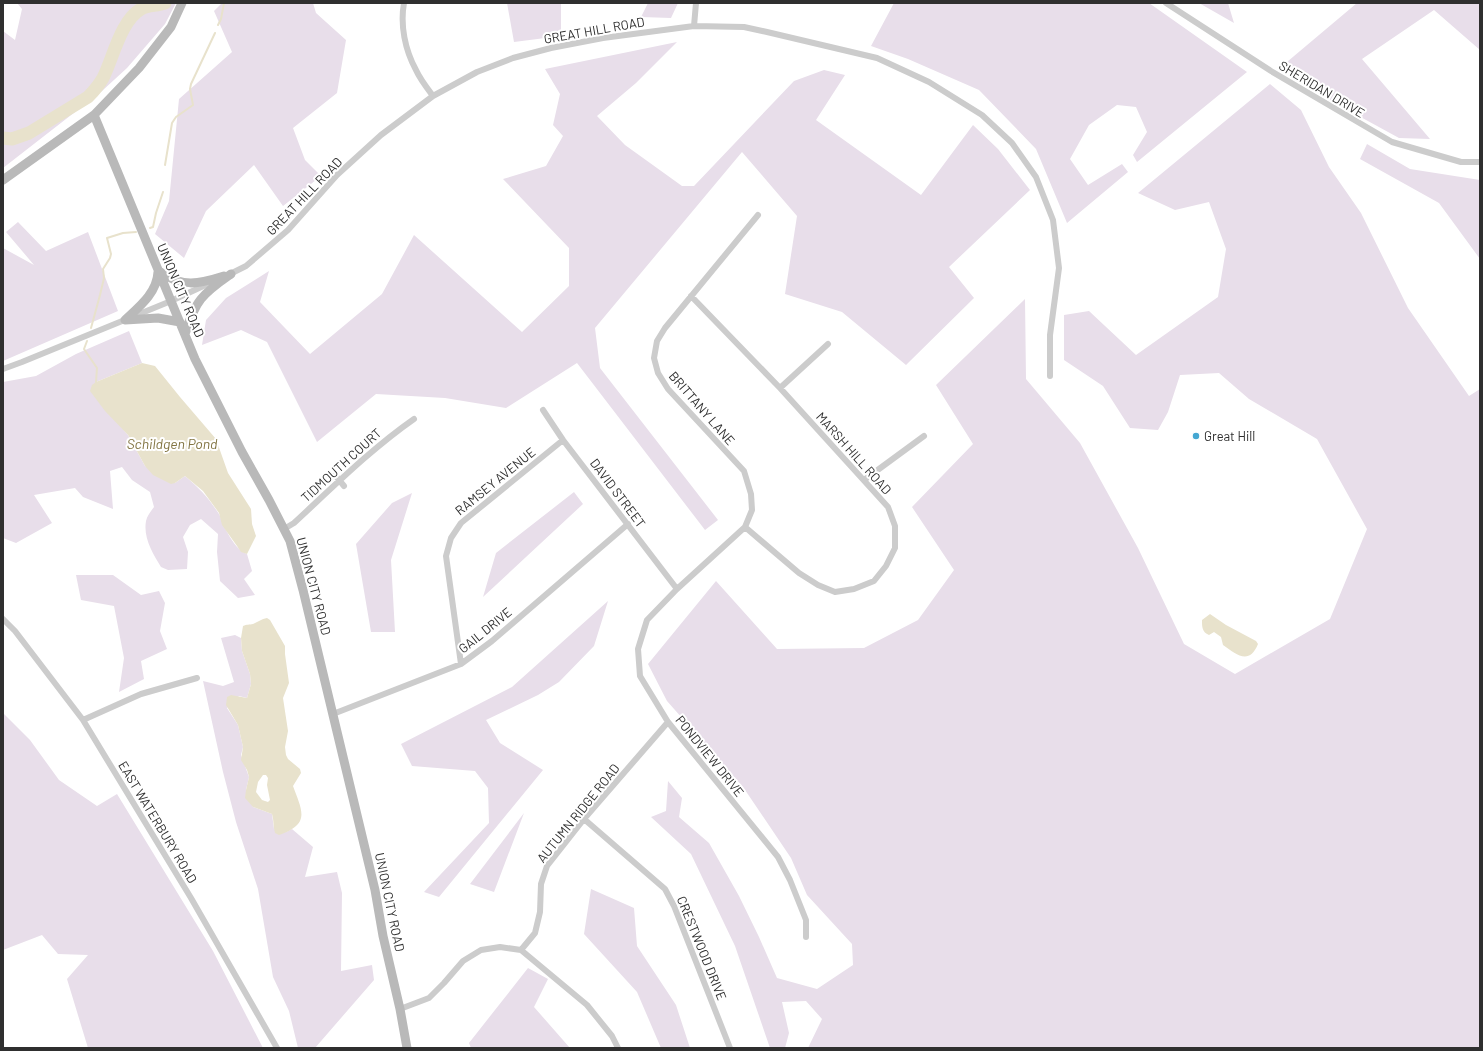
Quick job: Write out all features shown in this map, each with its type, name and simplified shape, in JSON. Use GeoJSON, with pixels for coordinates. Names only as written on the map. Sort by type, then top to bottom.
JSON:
{"type":"FeatureCollection","features":[{"type":"Feature","properties":{"kind":"main road"},"geometry":{"type":"LineString","coordinates":[[3,180],[94,115],[144,62],[171,27],[182,3]]}},
{"type":"Feature","properties":{"kind":"main road","name":"UNION CITY ROAD"},"geometry":{"type":"LineString","coordinates":[[94,115],[158,271],[213,396],[290,541],[375,890],[407,1048]]}},
{"type":"Feature","properties":{"kind":"main road"},"geometry":{"type":"LineString","coordinates":[[158,271],[170,280],[195,283],[202,283],[231,274]]}},
{"type":"Feature","properties":{"kind":"main road"},"geometry":{"type":"LineString","coordinates":[[125,320],[154,290],[158,280],[158,271]]}},
{"type":"Feature","properties":{"kind":"main road"},"geometry":{"type":"LineString","coordinates":[[185,334],[191,317],[201,299],[231,274]]}},
{"type":"Feature","properties":{"kind":"main road"},"geometry":{"type":"LineString","coordinates":[[125,320],[158,318],[180,322]]}},
{"type":"Feature","properties":{"kind":"street"},"geometry":{"type":"LineString","coordinates":[[404,3],[404,38],[415,70],[433,96]]}},
{"type":"Feature","properties":{"kind":"street"},"geometry":{"type":"LineString","coordinates":[[694,26],[696,3]]}},
{"type":"Feature","properties":{"kind":"street","name":"SHERIDAN DRIVE"},"geometry":{"type":"LineString","coordinates":[[1166,3],[1271,71],[1392,142],[1461,162],[1480,162]]}},
{"type":"Feature","properties":{"kind":"street","name":"GREAT HILL ROAD"},"geometry":{"type":"LineString","coordinates":[[3,369],[171,301],[246,266],[288,230],[337,175],[381,135],[433,96],[477,72],[530,53],[603,38],[694,26],[744,27],[877,58],[929,82],[982,115],[1002,134],[1012,144],[1036,177],[1053,220],[1059,268],[1050,336],[1050,376]]}},
{"type":"Feature","properties":{"kind":"street","name":"BRITTANY LANE"},"geometry":{"type":"LineString","coordinates":[[677,589],[745,527],[752,510],[751,494],[744,471],[668,389],[658,373],[654,358],[656,341],[758,215]]}},
{"type":"Feature","properties":{"kind":"street","name":"MARSH HILL ROAD"},"geometry":{"type":"LineString","coordinates":[[692,296],[780,388],[888,507],[894,526],[894,548],[886,566],[874,581],[854,589],[835,592],[818,585],[799,573],[745,527]]}},
{"type":"Feature","properties":{"kind":"street"},"geometry":{"type":"LineString","coordinates":[[780,388],[828,344]]}},
{"type":"Feature","properties":{"kind":"street","name":"DAVID STREET"},"geometry":{"type":"LineString","coordinates":[[543,410],[563,440],[677,589]]}},
{"type":"Feature","properties":{"kind":"street","name":"TIDMOUTH COURT"},"geometry":{"type":"LineString","coordinates":[[284,529],[294,523],[337,477],[414,418]]}},
{"type":"Feature","properties":{"kind":"street"},"geometry":{"type":"LineString","coordinates":[[864,480],[924,436]]}},
{"type":"Feature","properties":{"kind":"street","name":"RAMSEY AVENUE"},"geometry":{"type":"LineString","coordinates":[[461,664],[446,556],[451,538],[461,522],[563,440]]}},
{"type":"Feature","properties":{"kind":"street"},"geometry":{"type":"LineString","coordinates":[[337,477],[344,486]]}},
{"type":"Feature","properties":{"kind":"street","name":"GAIL DRIVE"},"geometry":{"type":"LineString","coordinates":[[333,714],[461,664],[492,641],[628,524]]}},
{"type":"Feature","properties":{"kind":"street","name":"PONDVIEW DRIVE"},"geometry":{"type":"LineString","coordinates":[[677,589],[647,620],[638,649],[640,676],[668,722],[778,857],[790,880],[806,920],[806,938]]}},
{"type":"Feature","properties":{"kind":"street","name":"EAST WATERBURY ROAD"},"geometry":{"type":"LineString","coordinates":[[3,619],[15,631],[83,720],[191,898],[277,1048]]}},
{"type":"Feature","properties":{"kind":"street"},"geometry":{"type":"LineString","coordinates":[[83,720],[141,694],[197,678]]}},
{"type":"Feature","properties":{"kind":"street","name":"AUTUMN RIDGE ROAD"},"geometry":{"type":"LineString","coordinates":[[521,950],[535,934],[540,912],[541,884],[547,866],[584,819],[668,722]]}},
{"type":"Feature","properties":{"kind":"street","name":"CRESTWOOD DRIVE"},"geometry":{"type":"LineString","coordinates":[[584,819],[665,889],[674,906],[730,1048]]}},
{"type":"Feature","properties":{"kind":"street"},"geometry":{"type":"LineString","coordinates":[[400,1009],[429,998],[463,961],[481,950],[500,947],[521,950],[587,1005],[612,1036],[618,1048]]}},
{"type":"Feature","properties":{"kind":"shaded area"},"geometry":{"type":"Polygon","coordinates":[[[17,3],[176,3],[165,24],[127,68],[102,91],[3,168],[3,31],[15,40],[22,9],[17,3]]]}},
{"type":"Feature","properties":{"kind":"shaded area"},"geometry":{"type":"Polygon","coordinates":[[[222,3],[313,3],[316,13],[346,40],[337,93],[293,128],[305,160],[321,176],[283,206],[254,165],[206,211],[184,258],[155,234],[169,201],[179,99],[232,52],[214,11],[222,3]]]}},
{"type":"Feature","properties":{"kind":"shaded area"},"geometry":{"type":"Polygon","coordinates":[[[507,3],[561,3],[561,36],[514,42],[507,3]]]}},
{"type":"Feature","properties":{"kind":"shaded area"},"geometry":{"type":"Polygon","coordinates":[[[648,3],[678,3],[671,18],[641,17],[648,3]]]}},
{"type":"Feature","properties":{"kind":"shaded area"},"geometry":{"type":"Polygon","coordinates":[[[894,3],[1149,3],[1247,72],[1137,162],[1133,155],[1147,132],[1136,107],[1117,105],[1089,125],[1070,159],[1088,185],[1122,164],[1128,172],[1067,223],[1036,149],[979,90],[908,59],[871,46],[894,3]]]}},
{"type":"Feature","properties":{"kind":"shaded area"},"geometry":{"type":"Polygon","coordinates":[[[1199,3],[1228,3],[1234,23],[1199,3]]]}},
{"type":"Feature","properties":{"kind":"shaded area"},"geometry":{"type":"Polygon","coordinates":[[[1357,3],[1480,3],[1480,50],[1434,10],[1362,59],[1430,139],[1399,138],[1335,103],[1281,67],[1357,3]]]}},
{"type":"Feature","properties":{"kind":"shaded area"},"geometry":{"type":"Polygon","coordinates":[[[677,42],[636,83],[597,116],[625,145],[682,186],[694,186],[794,81],[824,70],[845,75],[816,120],[921,195],[973,125],[998,149],[1030,190],[949,267],[974,298],[906,365],[842,312],[785,294],[797,216],[742,152],[595,328],[600,368],[718,520],[705,530],[577,363],[506,408],[445,398],[376,394],[317,442],[267,342],[241,330],[202,345],[206,320],[226,298],[269,271],[260,302],[310,354],[382,294],[414,235],[522,332],[569,286],[569,248],[503,179],[546,166],[563,136],[553,125],[560,94],[545,69],[677,42]]]}},
{"type":"Feature","properties":{"kind":"shaded area"},"geometry":{"type":"Polygon","coordinates":[[[1270,84],[1301,110],[1329,167],[1361,213],[1408,308],[1469,396],[1480,389],[1480,1048],[808,1048],[822,1019],[806,1001],[782,1002],[789,1033],[785,1048],[770,1048],[735,946],[691,854],[651,817],[666,811],[668,781],[682,798],[679,817],[709,843],[739,896],[777,978],[817,989],[853,965],[852,944],[807,895],[791,858],[743,787],[667,701],[648,664],[716,581],[777,649],[864,648],[918,620],[954,570],[912,507],[973,444],[936,385],[1025,299],[1026,379],[1080,443],[1138,548],[1184,644],[1235,674],[1330,619],[1367,529],[1317,439],[1249,399],[1219,373],[1180,375],[1168,412],[1158,430],[1130,428],[1103,386],[1064,360],[1064,315],[1089,311],[1136,355],[1218,297],[1226,249],[1209,202],[1175,210],[1138,193],[1270,84]]]}},
{"type":"Feature","properties":{"kind":"shaded area"},"geometry":{"type":"Polygon","coordinates":[[[1367,144],[1410,169],[1480,180],[1480,259],[1439,203],[1360,159],[1367,144]]]}},
{"type":"Feature","properties":{"kind":"shaded area"},"geometry":{"type":"Polygon","coordinates":[[[18,222],[46,251],[88,232],[118,311],[3,361],[3,248],[34,265],[6,232],[18,222]]]}},
{"type":"Feature","properties":{"kind":"shaded area"},"geometry":{"type":"Polygon","coordinates":[[[129,331],[142,363],[96,382],[145,466],[175,483],[185,476],[202,492],[220,515],[232,540],[240,550],[247,554],[252,571],[244,579],[255,595],[238,598],[220,581],[217,552],[218,534],[201,519],[190,525],[183,537],[188,552],[187,569],[168,570],[161,567],[149,546],[146,534],[145,527],[147,519],[154,507],[150,492],[132,480],[122,467],[110,471],[113,509],[83,497],[75,488],[34,495],[52,523],[16,543],[3,538],[3,382],[36,376],[76,354],[129,331]]]}},
{"type":"Feature","properties":{"kind":"shaded area"},"geometry":{"type":"Polygon","coordinates":[[[574,492],[583,504],[483,597],[496,553],[574,492]]]}},
{"type":"Feature","properties":{"kind":"shaded area"},"geometry":{"type":"Polygon","coordinates":[[[412,493],[391,560],[395,632],[371,632],[356,544],[392,503],[412,493]]]}},
{"type":"Feature","properties":{"kind":"shaded area"},"geometry":{"type":"Polygon","coordinates":[[[76,575],[113,575],[141,595],[159,591],[165,603],[160,631],[167,649],[141,661],[144,679],[119,692],[124,658],[114,606],[81,600],[76,575]]]}},
{"type":"Feature","properties":{"kind":"shaded area"},"geometry":{"type":"Polygon","coordinates":[[[608,601],[594,646],[559,682],[538,695],[486,720],[500,743],[543,770],[439,897],[424,892],[489,823],[488,788],[475,771],[412,766],[401,744],[512,687],[608,601]]]}},
{"type":"Feature","properties":{"kind":"shaded area"},"geometry":{"type":"Polygon","coordinates":[[[235,635],[241,638],[242,651],[250,674],[251,684],[247,698],[239,696],[227,708],[238,725],[243,747],[241,755],[249,777],[246,790],[253,807],[272,814],[274,829],[286,832],[292,829],[313,847],[305,877],[337,872],[342,893],[341,971],[372,965],[374,980],[315,1048],[298,1048],[289,1011],[273,977],[258,889],[236,822],[223,772],[203,681],[223,686],[234,682],[221,638],[235,635]]]}},
{"type":"Feature","properties":{"kind":"shaded area"},"geometry":{"type":"Polygon","coordinates":[[[3,713],[30,740],[59,780],[97,806],[117,794],[213,951],[263,1048],[88,1048],[67,979],[88,955],[58,954],[42,935],[3,950],[3,713]]]}},
{"type":"Feature","properties":{"kind":"shaded area"},"geometry":{"type":"Polygon","coordinates":[[[524,813],[494,892],[470,884],[524,813]]]}},
{"type":"Feature","properties":{"kind":"shaded area"},"geometry":{"type":"Polygon","coordinates":[[[591,889],[634,908],[637,946],[676,1005],[690,1048],[661,1048],[637,992],[584,934],[591,889]]]}},
{"type":"Feature","properties":{"kind":"shaded area"},"geometry":{"type":"Polygon","coordinates":[[[528,968],[548,979],[534,1007],[570,1048],[471,1048],[469,1043],[528,968]]]}},
{"type":"Feature","properties":{"kind":"water","name":"Schildgen Pond"},"geometry":{"type":"Polygon","coordinates":[[[142,363],[155,366],[216,439],[228,473],[251,509],[252,524],[256,536],[247,554],[241,552],[222,525],[219,513],[203,491],[185,476],[171,484],[153,475],[145,466],[128,435],[105,411],[90,391],[92,385],[96,382],[142,363]]]}},
{"type":"Feature","properties":{"kind":"water"},"geometry":{"type":"Polygon","coordinates":[[[1210,614],[1226,625],[1256,641],[1258,644],[1251,655],[1242,656],[1233,652],[1223,645],[1221,637],[1214,632],[1209,635],[1204,631],[1202,627],[1202,620],[1210,614]]]}},
{"type":"Feature","properties":{"kind":"water"},"geometry":{"type":"Polygon","coordinates":[[[267,618],[270,620],[285,646],[289,683],[283,698],[288,731],[285,747],[286,755],[288,759],[300,769],[301,773],[293,786],[301,810],[300,821],[289,831],[279,835],[275,833],[272,814],[253,807],[245,798],[249,777],[241,760],[243,747],[238,725],[226,705],[227,697],[231,695],[247,698],[251,684],[250,674],[242,651],[241,638],[243,626],[253,624],[267,618]],[[263,775],[258,782],[256,792],[262,800],[268,802],[270,800],[267,785],[268,778],[266,775],[263,775]]]}},
{"type":"Feature","properties":{"kind":"waterway"},"geometry":{"type":"LineString","coordinates":[[3,138],[12,139],[29,133],[88,97],[103,78],[118,40],[134,14],[141,9],[165,3]]}},
{"type":"Feature","properties":{"kind":"waterway"},"geometry":{"type":"LineString","coordinates":[[218,25],[221,19],[224,3]]}},
{"type":"Feature","properties":{"kind":"waterway"},"geometry":{"type":"LineString","coordinates":[[165,165],[172,123],[176,117],[193,105],[190,89],[191,84],[215,33]]}},
{"type":"Feature","properties":{"kind":"waterway"},"geometry":{"type":"LineString","coordinates":[[150,228],[153,227],[163,192]]}},
{"type":"Feature","properties":{"kind":"waterway"},"geometry":{"type":"LineString","coordinates":[[91,328],[104,278],[103,269],[111,254],[107,238],[123,233],[136,232]]}},
{"type":"Feature","properties":{"kind":"waterway"},"geometry":{"type":"LineString","coordinates":[[87,341],[84,349],[97,368],[96,382]]}},
{"type":"Feature","properties":{"kind":"place","name":"Great Hill"},"geometry":{"type":"Point","coordinates":[1196,436]}}]}
